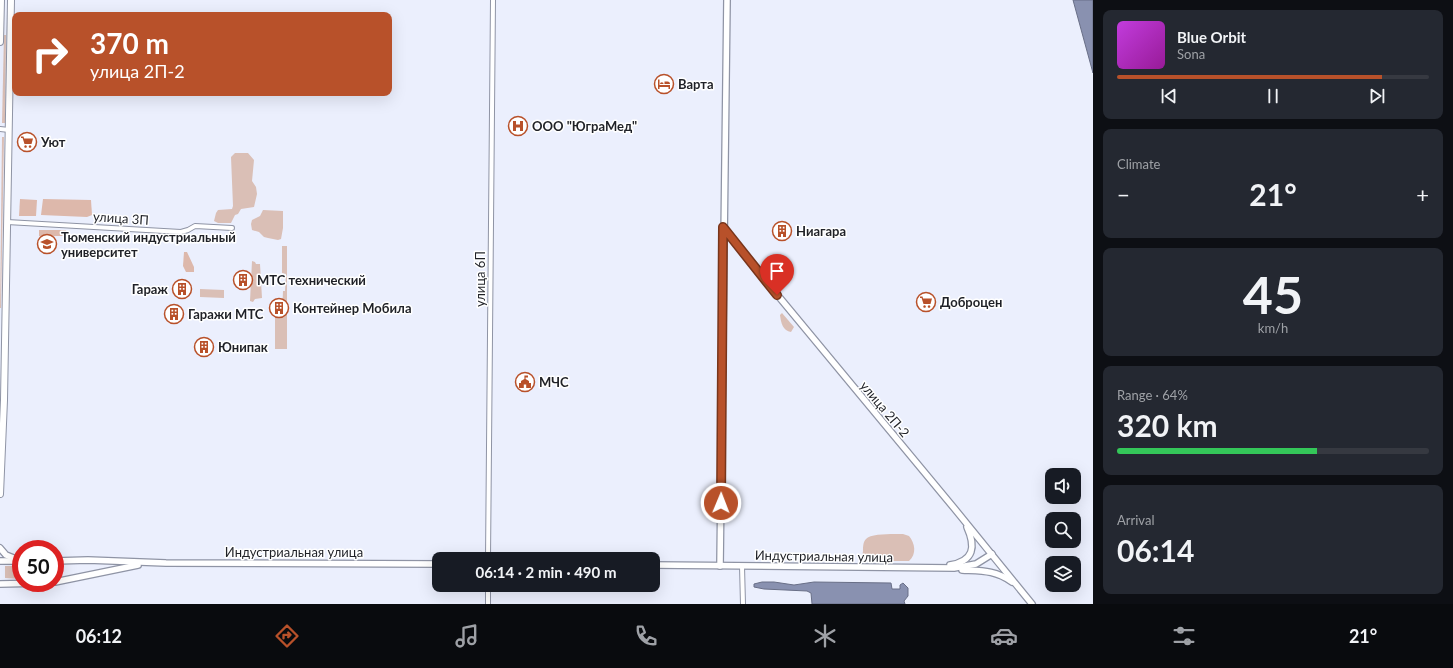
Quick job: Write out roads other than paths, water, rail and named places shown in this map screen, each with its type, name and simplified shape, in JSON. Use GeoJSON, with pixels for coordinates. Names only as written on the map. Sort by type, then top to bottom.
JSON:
{"type":"FeatureCollection","features":[{"type":"Feature","properties":{"kind":"main road"},"geometry":{"type":"LineString","coordinates":[[0,42],[1,0]]}},
{"type":"Feature","properties":{"kind":"main road"},"geometry":{"type":"LineString","coordinates":[[0,494],[11,0]]}},
{"type":"Feature","properties":{"kind":"main road"},"geometry":{"type":"LineString","coordinates":[[720,566],[727,0]]}},
{"type":"Feature","properties":{"kind":"main road","name":"улица 2П-2"},"geometry":{"type":"LineString","coordinates":[[723,227],[828,357],[1032,604]]}},
{"type":"Feature","properties":{"kind":"main road"},"geometry":{"type":"LineString","coordinates":[[928,568],[957,564],[967,558],[970,554],[972,543],[971,536],[963,519]]}},
{"type":"Feature","properties":{"kind":"main road"},"geometry":{"type":"LineString","coordinates":[[0,548],[6,555],[12,557]]}},
{"type":"Feature","properties":{"kind":"main road","name":"Индустриальная улица"},"geometry":{"type":"LineString","coordinates":[[660,565],[928,568],[970,566],[981,562],[992,554]]}},
{"type":"Feature","properties":{"kind":"main road","name":"Индустриальная улица"},"geometry":{"type":"LineString","coordinates":[[64,561],[88,560],[148,563],[432,564]]}},
{"type":"Feature","properties":{"kind":"main road"},"geometry":{"type":"LineString","coordinates":[[0,561],[12,561]]}},
{"type":"Feature","properties":{"kind":"main road","name":"Индустриальная улица"},"geometry":{"type":"LineString","coordinates":[[64,580],[148,563]]}},
{"type":"Feature","properties":{"kind":"main road"},"geometry":{"type":"LineString","coordinates":[[928,568],[994,572],[1018,586]]}},
{"type":"Feature","properties":{"kind":"main road"},"geometry":{"type":"LineString","coordinates":[[0,584],[12,584]]}},
{"type":"Feature","properties":{"kind":"street","name":"улица 6П"},"geometry":{"type":"LineString","coordinates":[[488,552],[493,0]]}},
{"type":"Feature","properties":{"kind":"street"},"geometry":{"type":"LineString","coordinates":[[0,130],[9,130]]}},
{"type":"Feature","properties":{"kind":"street","name":"улица 3П"},"geometry":{"type":"LineString","coordinates":[[7,222],[181,232],[194,226],[232,228]]}},
{"type":"Feature","properties":{"kind":"street"},"geometry":{"type":"LineString","coordinates":[[742,566],[743,604]]}},
{"type":"Feature","properties":{"kind":"street"},"geometry":{"type":"LineString","coordinates":[[488,592],[488,604]]}},
{"type":"Feature","properties":{"kind":"water"},"geometry":{"type":"Polygon","coordinates":[[[1073,0],[1093,0],[1093,73],[1073,0]]]}},
{"type":"Feature","properties":{"kind":"water"},"geometry":{"type":"Polygon","coordinates":[[[762,582],[794,585],[814,582],[891,583],[892,589],[900,589],[900,585],[903,583],[908,588],[908,596],[904,601],[905,604],[812,604],[811,593],[807,591],[764,589],[754,587],[754,584],[762,582]]]}},
{"type":"Feature","properties":{"kind":"place","name":"Варта"},"geometry":{"type":"Point","coordinates":[664,84]}},
{"type":"Feature","properties":{"kind":"place","name":"ООО \"ЮграМед\""},"geometry":{"type":"Point","coordinates":[518,126]}},
{"type":"Feature","properties":{"kind":"place","name":"Уют"},"geometry":{"type":"Point","coordinates":[27,142]}},
{"type":"Feature","properties":{"kind":"place","name":"Ниагара"},"geometry":{"type":"Point","coordinates":[782,231]}},
{"type":"Feature","properties":{"kind":"place","name":"Тюменский индустриальный университет"},"geometry":{"type":"Point","coordinates":[47,244]}},
{"type":"Feature","properties":{"kind":"place","name":"МТС технический"},"geometry":{"type":"Point","coordinates":[243,280]}},
{"type":"Feature","properties":{"kind":"place","name":"Гараж"},"geometry":{"type":"Point","coordinates":[182,289]}},
{"type":"Feature","properties":{"kind":"place","name":"Доброцен"},"geometry":{"type":"Point","coordinates":[926,302]}},
{"type":"Feature","properties":{"kind":"place","name":"Контейнер Мобила"},"geometry":{"type":"Point","coordinates":[279,308]}},
{"type":"Feature","properties":{"kind":"place","name":"Гаражи МТС"},"geometry":{"type":"Point","coordinates":[174,314]}},
{"type":"Feature","properties":{"kind":"place","name":"Юнипак"},"geometry":{"type":"Point","coordinates":[204,347]}},
{"type":"Feature","properties":{"kind":"place","name":"МЧС"},"geometry":{"type":"Point","coordinates":[525,382]}}]}
